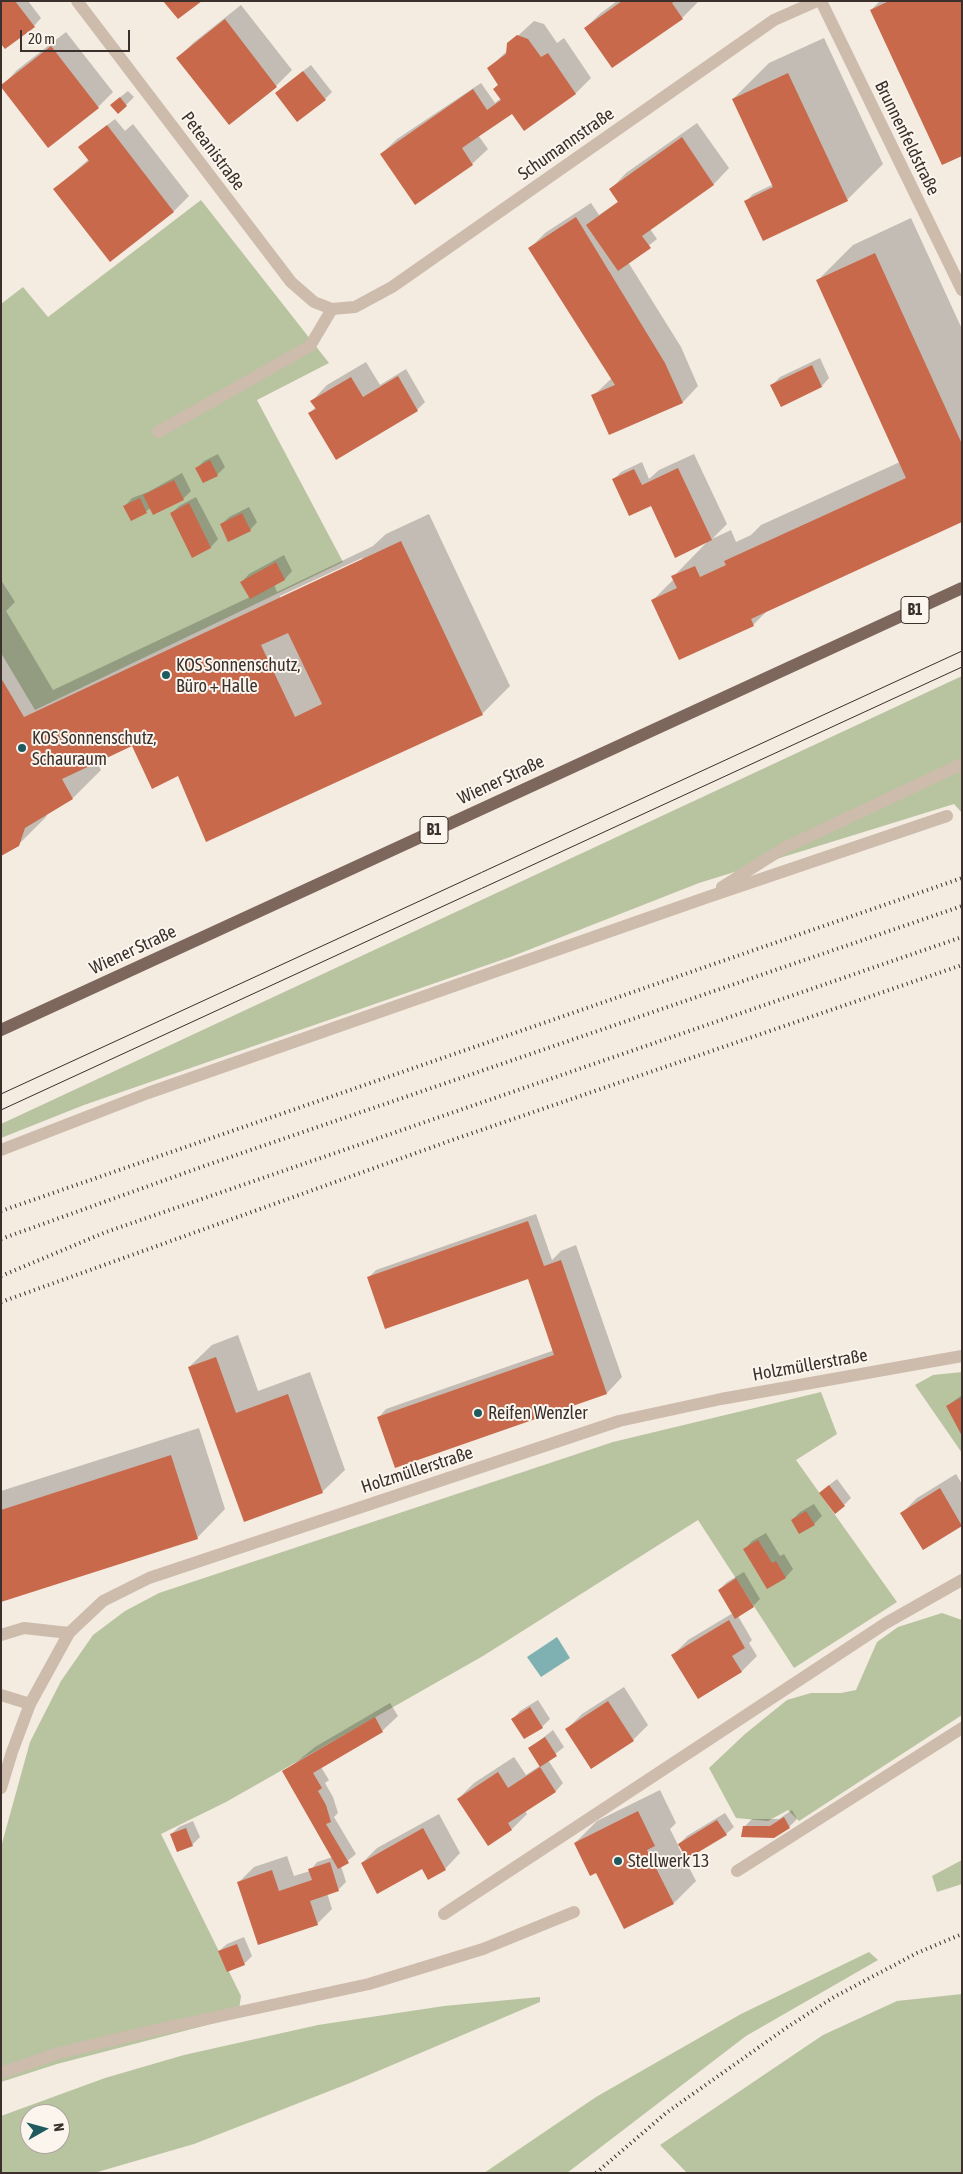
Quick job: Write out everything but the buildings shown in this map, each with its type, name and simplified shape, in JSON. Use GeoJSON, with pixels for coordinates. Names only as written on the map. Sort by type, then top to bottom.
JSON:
{"type":"FeatureCollection","features":[{"type":"Feature","properties":{"kind":"main road","name":"Wiener Straße"},"geometry":{"type":"LineString","coordinates":[[1,1030],[962,588]]}},
{"type":"Feature","properties":{"kind":"street","name":"Peteanistraße"},"geometry":{"type":"LineString","coordinates":[[78,1],[291,282],[314,302],[332,309]]}},
{"type":"Feature","properties":{"kind":"street","name":"Schumannstraße"},"geometry":{"type":"LineString","coordinates":[[332,309],[355,307],[392,287],[774,20],[817,1]]}},
{"type":"Feature","properties":{"kind":"street","name":"Brunnenfeldstraße"},"geometry":{"type":"LineString","coordinates":[[821,1],[962,290]]}},
{"type":"Feature","properties":{"kind":"street"},"geometry":{"type":"LineString","coordinates":[[158,432],[310,346],[332,309]]}},
{"type":"Feature","properties":{"kind":"street"},"geometry":{"type":"LineString","coordinates":[[705,898],[784,848],[962,764]]}},
{"type":"Feature","properties":{"kind":"street"},"geometry":{"type":"LineString","coordinates":[[1,1150],[148,1093],[705,898],[947,816]]}},
{"type":"Feature","properties":{"kind":"street","name":"Holzmüllerstraße"},"geometry":{"type":"LineString","coordinates":[[1,1788],[30,1704],[69,1634],[103,1601],[149,1578],[619,1422],[721,1399],[962,1356]]}},
{"type":"Feature","properties":{"kind":"street"},"geometry":{"type":"LineString","coordinates":[[444,1914],[886,1623],[962,1580]]}},
{"type":"Feature","properties":{"kind":"street"},"geometry":{"type":"LineString","coordinates":[[1,1635],[24,1628],[69,1634]]}},
{"type":"Feature","properties":{"kind":"street"},"geometry":{"type":"LineString","coordinates":[[1,1695],[30,1704]]}},
{"type":"Feature","properties":{"kind":"street"},"geometry":{"type":"LineString","coordinates":[[737,1871],[962,1728]]}},
{"type":"Feature","properties":{"kind":"street"},"geometry":{"type":"LineString","coordinates":[[1,2073],[59,2053],[368,1984],[483,1949],[574,1912]]}},
{"type":"Feature","properties":{"kind":"green space"},"geometry":{"type":"Polygon","coordinates":[[[201,200],[329,363],[257,400],[343,562],[35,710],[1,653],[1,304],[23,287],[48,317],[201,200]]]}},
{"type":"Feature","properties":{"kind":"green space"},"geometry":{"type":"Polygon","coordinates":[[[962,676],[962,813],[954,804],[699,883],[513,956],[84,1105],[1,1138],[1,1124],[962,676]]]}},
{"type":"Feature","properties":{"kind":"green space"},"geometry":{"type":"Polygon","coordinates":[[[962,1372],[962,1453],[915,1385],[933,1375],[962,1372]]]}},
{"type":"Feature","properties":{"kind":"green space"},"geometry":{"type":"Polygon","coordinates":[[[821,1392],[837,1434],[796,1460],[897,1602],[794,1668],[698,1520],[483,1656],[226,1802],[161,1834],[241,1996],[238,2017],[57,2064],[1,2082],[1,1847],[30,1742],[61,1681],[93,1635],[125,1611],[159,1593],[613,1442],[821,1392]]]}},
{"type":"Feature","properties":{"kind":"green space"},"geometry":{"type":"Polygon","coordinates":[[[942,1613],[962,1620],[962,1715],[799,1821],[788,1810],[768,1821],[736,1818],[709,1768],[745,1734],[787,1700],[811,1693],[841,1693],[856,1690],[877,1642],[898,1627],[942,1613]]]}},
{"type":"Feature","properties":{"kind":"green space"},"geometry":{"type":"Polygon","coordinates":[[[962,1860],[962,1884],[937,1892],[932,1876],[962,1860]]]}},
{"type":"Feature","properties":{"kind":"green space"},"geometry":{"type":"Polygon","coordinates":[[[869,1952],[878,1960],[746,2036],[567,2173],[484,2173],[596,2097],[741,2014],[869,1952]]]}},
{"type":"Feature","properties":{"kind":"green space"},"geometry":{"type":"Polygon","coordinates":[[[962,1994],[962,2173],[687,2173],[660,2145],[823,2035],[897,2001],[962,1994]]]}},
{"type":"Feature","properties":{"kind":"green space"},"geometry":{"type":"Polygon","coordinates":[[[540,1997],[540,2002],[350,2083],[194,2144],[94,2173],[1,2173],[1,2116],[20,2109],[20,2154],[70,2154],[70,2104],[34,2104],[105,2078],[184,2055],[318,2025],[444,2006],[540,1997]]]}},
{"type":"Feature","properties":{"kind":"water"},"geometry":{"type":"Polygon","coordinates":[[[557,1637],[570,1658],[541,1677],[527,1657],[557,1637]]]}},
{"type":"Feature","properties":{"kind":"tram line"},"geometry":{"type":"LineString","coordinates":[[1,1094],[962,651]]}},
{"type":"Feature","properties":{"kind":"tram line"},"geometry":{"type":"LineString","coordinates":[[1,1110],[962,667]]}},
{"type":"Feature","properties":{"kind":"railway"},"geometry":{"type":"LineString","coordinates":[[1,1211],[962,878]]}},
{"type":"Feature","properties":{"kind":"railway"},"geometry":{"type":"LineString","coordinates":[[1,1239],[207,1165],[962,906]]}},
{"type":"Feature","properties":{"kind":"railway"},"geometry":{"type":"LineString","coordinates":[[1,1276],[106,1232],[962,937]]}},
{"type":"Feature","properties":{"kind":"railway"},"geometry":{"type":"LineString","coordinates":[[1,1302],[455,1139],[962,965]]}},
{"type":"Feature","properties":{"kind":"railway"},"geometry":{"type":"LineString","coordinates":[[596,2173],[666,2113],[786,2028],[834,1997],[917,1953],[962,1934]]}},
{"type":"Feature","properties":{"kind":"place","name":"KOS Sonnenschutz, Büro + Halle"},"geometry":{"type":"Point","coordinates":[166,675]}},
{"type":"Feature","properties":{"kind":"place","name":"KOS Sonnenschutz, Schauraum"},"geometry":{"type":"Point","coordinates":[22,748]}},
{"type":"Feature","properties":{"kind":"place","name":"Reifen Wenzler"},"geometry":{"type":"Point","coordinates":[478,1413]}},
{"type":"Feature","properties":{"kind":"place","name":"Stellwerk 13"},"geometry":{"type":"Point","coordinates":[618,1861]}}]}
